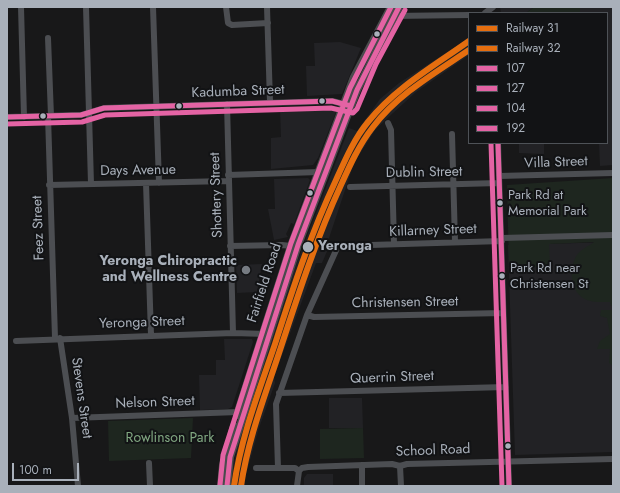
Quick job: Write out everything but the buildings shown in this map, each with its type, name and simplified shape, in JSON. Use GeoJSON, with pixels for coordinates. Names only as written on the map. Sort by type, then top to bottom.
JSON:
{"type":"FeatureCollection","features":[{"type":"Feature","properties":{"kind":"main road","name":"Fairfield Road"},"geometry":{"type":"LineString","coordinates":[[221,486],[224,460],[238,412],[348,105],[361,63],[391,13],[399,7]]}},
{"type":"Feature","properties":{"kind":"main road","name":"Fairfield Road"},"geometry":{"type":"LineString","coordinates":[[227,486],[230,457],[291,246],[319,172],[348,105]]}},
{"type":"Feature","properties":{"kind":"street"},"geometry":{"type":"LineString","coordinates":[[20,7],[24,117]]}},
{"type":"Feature","properties":{"kind":"street"},"geometry":{"type":"LineString","coordinates":[[86,7],[91,184]]}},
{"type":"Feature","properties":{"kind":"street"},"geometry":{"type":"LineString","coordinates":[[153,7],[159,182]]}},
{"type":"Feature","properties":{"kind":"street"},"geometry":{"type":"LineString","coordinates":[[226,7],[228,22],[232,25],[268,23]]}},
{"type":"Feature","properties":{"kind":"street"},"geometry":{"type":"LineString","coordinates":[[267,7],[270,102]]}},
{"type":"Feature","properties":{"kind":"street"},"geometry":{"type":"LineString","coordinates":[[391,13],[468,15]]}},
{"type":"Feature","properties":{"kind":"street","name":"Feez Street"},"geometry":{"type":"LineString","coordinates":[[48,38],[49,185],[58,338]]}},
{"type":"Feature","properties":{"kind":"street","name":"Kadumba Street"},"geometry":{"type":"LineString","coordinates":[[7,117],[81,115],[104,108],[270,102],[332,101],[348,105]]}},
{"type":"Feature","properties":{"kind":"street","name":"Shottery Street"},"geometry":{"type":"LineString","coordinates":[[227,104],[233,333]]}},
{"type":"Feature","properties":{"kind":"street"},"geometry":{"type":"LineString","coordinates":[[388,123],[391,130],[394,244]]}},
{"type":"Feature","properties":{"kind":"street"},"geometry":{"type":"LineString","coordinates":[[452,134],[455,242]]}},
{"type":"Feature","properties":{"kind":"street"},"geometry":{"type":"LineString","coordinates":[[498,144],[509,486]]}},
{"type":"Feature","properties":{"kind":"street","name":"Days Avenue"},"geometry":{"type":"LineString","coordinates":[[49,185],[146,183],[319,172]]}},
{"type":"Feature","properties":{"kind":"street","name":"Villa Street"},"geometry":{"type":"LineString","coordinates":[[499,180],[613,173]]}},
{"type":"Feature","properties":{"kind":"street","name":"Dublin Street"},"geometry":{"type":"LineString","coordinates":[[350,187],[453,184],[499,180]]}},
{"type":"Feature","properties":{"kind":"street"},"geometry":{"type":"LineString","coordinates":[[146,183],[151,335]]}},
{"type":"Feature","properties":{"kind":"street","name":"Killarney Street"},"geometry":{"type":"LineString","coordinates":[[306,316],[336,249],[341,245],[613,235]]}},
{"type":"Feature","properties":{"kind":"street"},"geometry":{"type":"LineString","coordinates":[[230,246],[291,246]]}},
{"type":"Feature","properties":{"kind":"street","name":"Christensen Street"},"geometry":{"type":"LineString","coordinates":[[306,316],[321,317],[503,312]]}},
{"type":"Feature","properties":{"kind":"street"},"geometry":{"type":"LineString","coordinates":[[278,468],[276,404],[306,316]]}},
{"type":"Feature","properties":{"kind":"street","name":"Yeronga Street"},"geometry":{"type":"LineString","coordinates":[[16,341],[151,335],[233,333],[266,334]]}},
{"type":"Feature","properties":{"kind":"street","name":"Stevens Street"},"geometry":{"type":"LineString","coordinates":[[58,338],[72,418],[78,486]]}},
{"type":"Feature","properties":{"kind":"street","name":"Querrin Street"},"geometry":{"type":"LineString","coordinates":[[279,393],[506,387]]}},
{"type":"Feature","properties":{"kind":"street","name":"Nelson Street"},"geometry":{"type":"LineString","coordinates":[[72,418],[238,412]]}},
{"type":"Feature","properties":{"kind":"street","name":"School Road"},"geometry":{"type":"LineString","coordinates":[[256,468],[295,468],[299,471],[302,468],[308,467],[392,464],[400,466],[407,464],[613,459]]}},
{"type":"Feature","properties":{"kind":"street"},"geometry":{"type":"LineString","coordinates":[[149,463],[150,486]]}},
{"type":"Feature","properties":{"kind":"street"},"geometry":{"type":"LineString","coordinates":[[362,465],[362,486]]}},
{"type":"Feature","properties":{"kind":"street"},"geometry":{"type":"LineString","coordinates":[[400,466],[400,486]]}},
{"type":"Feature","properties":{"kind":"street"},"geometry":{"type":"LineString","coordinates":[[297,486],[299,471]]}},
{"type":"Feature","properties":{"kind":"shaded area"},"geometry":{"type":"Polygon","coordinates":[[[500,7],[534,7],[527,12],[501,12],[500,7]]]}},
{"type":"Feature","properties":{"kind":"shaded area"},"geometry":{"type":"Polygon","coordinates":[[[580,7],[613,7],[613,165],[600,166],[599,144],[608,144],[608,12],[580,12],[580,7]]]}},
{"type":"Feature","properties":{"kind":"shaded area"},"geometry":{"type":"Polygon","coordinates":[[[468,39],[468,56],[416,92],[393,113],[375,130],[354,163],[328,241],[331,242],[322,263],[316,263],[274,377],[275,383],[259,428],[245,478],[245,486],[231,486],[232,472],[241,432],[294,270],[349,128],[357,131],[380,99],[399,83],[468,39]]]}},
{"type":"Feature","properties":{"kind":"shaded area"},"geometry":{"type":"Polygon","coordinates":[[[340,42],[361,48],[342,94],[307,96],[306,66],[315,66],[314,43],[340,42]]]}},
{"type":"Feature","properties":{"kind":"shaded area"},"geometry":{"type":"Polygon","coordinates":[[[324,107],[336,112],[318,158],[313,165],[271,169],[271,138],[281,137],[280,108],[324,107]]]}},
{"type":"Feature","properties":{"kind":"shaded area"},"geometry":{"type":"Polygon","coordinates":[[[519,144],[544,144],[544,154],[519,153],[519,144]]]}},
{"type":"Feature","properties":{"kind":"shaded area"},"geometry":{"type":"Polygon","coordinates":[[[308,178],[310,180],[294,224],[291,223],[286,234],[288,237],[274,240],[268,209],[275,209],[274,179],[308,178]]]}},
{"type":"Feature","properties":{"kind":"shaded area"},"geometry":{"type":"Polygon","coordinates":[[[613,242],[613,452],[515,455],[508,245],[613,242]]]}},
{"type":"Feature","properties":{"kind":"shaded area"},"geometry":{"type":"Polygon","coordinates":[[[262,264],[257,292],[237,293],[236,265],[262,264]]]}},
{"type":"Feature","properties":{"kind":"shaded area"},"geometry":{"type":"Polygon","coordinates":[[[224,339],[252,339],[253,342],[232,407],[228,409],[200,410],[199,375],[216,375],[216,360],[225,360],[224,339]]]}},
{"type":"Feature","properties":{"kind":"shaded area"},"geometry":{"type":"Polygon","coordinates":[[[329,398],[362,398],[363,428],[329,428],[329,398]]]}},
{"type":"Feature","properties":{"kind":"shaded area"},"geometry":{"type":"Polygon","coordinates":[[[307,474],[333,474],[333,486],[304,486],[304,478],[307,474]]]}},
{"type":"Feature","properties":{"kind":"green space"},"geometry":{"type":"Polygon","coordinates":[[[534,7],[580,7],[580,12],[527,12],[534,7]]]}},
{"type":"Feature","properties":{"kind":"green space"},"geometry":{"type":"Polygon","coordinates":[[[613,178],[613,305],[611,306],[610,302],[586,300],[575,290],[573,284],[572,272],[574,260],[581,251],[594,242],[549,244],[550,267],[509,267],[507,185],[613,178]]]}},
{"type":"Feature","properties":{"kind":"green space"},"geometry":{"type":"Polygon","coordinates":[[[601,310],[613,310],[613,366],[609,363],[610,349],[597,349],[600,341],[610,334],[607,318],[600,316],[601,310]]]}},
{"type":"Feature","properties":{"kind":"green space","name":"Rowlinson Park"},"geometry":{"type":"Polygon","coordinates":[[[193,418],[191,458],[109,461],[108,421],[193,418]]]}},
{"type":"Feature","properties":{"kind":"green space"},"geometry":{"type":"Polygon","coordinates":[[[363,428],[364,458],[320,459],[320,429],[363,428]]]}},
{"type":"Feature","properties":{"kind":"rail line","name":"31"},"geometry":{"type":"LineString","coordinates":[[234,486],[241,450],[251,414],[310,240],[350,150],[358,135],[368,122],[390,99],[416,78],[468,42]]}},
{"type":"Feature","properties":{"kind":"rail line","name":"32"},"geometry":{"type":"LineString","coordinates":[[241,486],[253,433],[302,285],[324,225],[355,155],[373,127],[394,104],[405,94],[468,51]]}},
{"type":"Feature","properties":{"kind":"transit line","name":"192"},"geometry":{"type":"LineString","coordinates":[[220,485],[223,455],[291,243],[350,88],[391,7]]}},
{"type":"Feature","properties":{"kind":"transit line","name":"107"},"geometry":{"type":"LineString","coordinates":[[227,486],[230,457],[298,245],[357,90],[399,7]]}},
{"type":"Feature","properties":{"kind":"transit line","name":"127"},"geometry":{"type":"LineString","coordinates":[[7,124],[82,122],[105,115],[331,108],[353,113],[357,109],[376,64],[405,10]]}},
{"type":"Feature","properties":{"kind":"transit line","name":"107"},"geometry":{"type":"LineString","coordinates":[[7,117],[81,115],[104,108],[332,101],[351,106]]}},
{"type":"Feature","properties":{"kind":"transit line","name":"127"},"geometry":{"type":"LineString","coordinates":[[491,144],[502,486]]}},
{"type":"Feature","properties":{"kind":"transit line","name":"104"},"geometry":{"type":"LineString","coordinates":[[498,144],[509,486]]}},
{"type":"Feature","properties":{"kind":"place","name":"Park Rd at Memorial Park"},"geometry":{"type":"Point","coordinates":[500,203]}},
{"type":"Feature","properties":{"kind":"place","name":"Yeronga"},"geometry":{"type":"Point","coordinates":[308,247]}},
{"type":"Feature","properties":{"kind":"place","name":"Yeronga Chiropractic and Wellness Centre"},"geometry":{"type":"Point","coordinates":[246,270]}},
{"type":"Feature","properties":{"kind":"place","name":"Park Rd near Christensen St"},"geometry":{"type":"Point","coordinates":[502,276]}}]}
